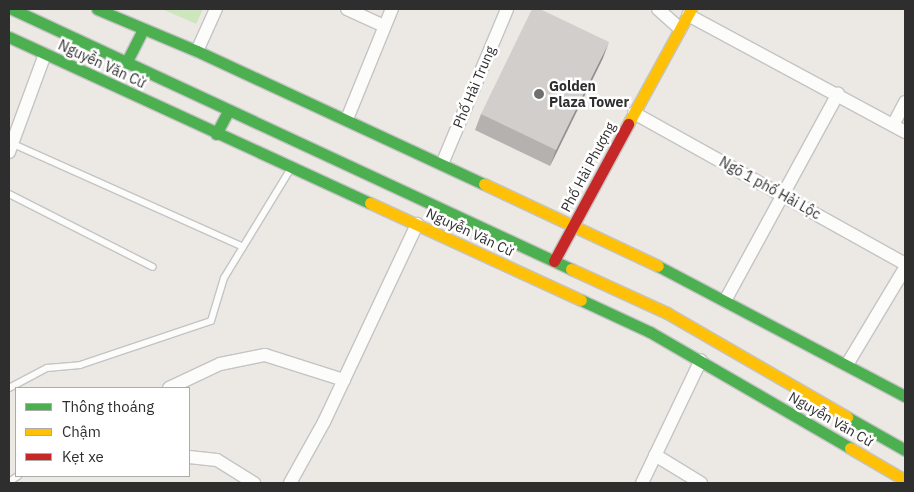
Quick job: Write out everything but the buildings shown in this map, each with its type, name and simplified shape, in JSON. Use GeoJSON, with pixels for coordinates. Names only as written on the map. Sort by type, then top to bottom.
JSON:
{"type":"FeatureCollection","features":[{"type":"Feature","properties":{"kind":"main road","name":"Nguyễn Văn Cừ"},"geometry":{"type":"LineString","coordinates":[[12,9],[666,313],[905,450]]}},
{"type":"Feature","properties":{"kind":"main road"},"geometry":{"type":"LineString","coordinates":[[97,9],[142,30],[198,51],[346,119],[726,299],[848,363],[905,396]]}},
{"type":"Feature","properties":{"kind":"main road","name":"Phố Hải Phượng"},"geometry":{"type":"LineString","coordinates":[[554,261],[689,12]]}},
{"type":"Feature","properties":{"kind":"main road"},"geometry":{"type":"LineString","coordinates":[[126,62],[142,30]]}},
{"type":"Feature","properties":{"kind":"main road","name":"Nguyễn Văn Cừ"},"geometry":{"type":"LineString","coordinates":[[9,37],[216,134],[292,166],[650,332],[702,360],[905,480]]}},
{"type":"Feature","properties":{"kind":"main road"},"geometry":{"type":"LineString","coordinates":[[216,134],[228,111]]}},
{"type":"Feature","properties":{"kind":"street"},"geometry":{"type":"LineString","coordinates":[[198,51],[216,9]]}},
{"type":"Feature","properties":{"kind":"street"},"geometry":{"type":"LineString","coordinates":[[347,9],[384,26]]}},
{"type":"Feature","properties":{"kind":"street"},"geometry":{"type":"LineString","coordinates":[[346,119],[392,9]]}},
{"type":"Feature","properties":{"kind":"street","name":"Phố Hải Trung"},"geometry":{"type":"LineString","coordinates":[[442,164],[507,9]]}},
{"type":"Feature","properties":{"kind":"street"},"geometry":{"type":"LineString","coordinates":[[658,9],[680,29]]}},
{"type":"Feature","properties":{"kind":"street"},"geometry":{"type":"LineString","coordinates":[[689,12],[905,132]]}},
{"type":"Feature","properties":{"kind":"street"},"geometry":{"type":"LineString","coordinates":[[9,147],[45,54]]}},
{"type":"Feature","properties":{"kind":"street"},"geometry":{"type":"LineString","coordinates":[[726,299],[838,94]]}},
{"type":"Feature","properties":{"kind":"street"},"geometry":{"type":"LineString","coordinates":[[893,124],[905,102]]}},
{"type":"Feature","properties":{"kind":"street","name":"Ngõ 1 phố Hải Lộc"},"geometry":{"type":"LineString","coordinates":[[634,113],[905,264]]}},
{"type":"Feature","properties":{"kind":"street"},"geometry":{"type":"LineString","coordinates":[[290,483],[344,380],[417,224]]}},
{"type":"Feature","properties":{"kind":"street"},"geometry":{"type":"LineString","coordinates":[[848,363],[905,268]]}},
{"type":"Feature","properties":{"kind":"street"},"geometry":{"type":"LineString","coordinates":[[171,387],[220,364],[265,355],[344,380]]}},
{"type":"Feature","properties":{"kind":"street"},"geometry":{"type":"LineString","coordinates":[[642,483],[702,360]]}},
{"type":"Feature","properties":{"kind":"street"},"geometry":{"type":"LineString","coordinates":[[655,455],[701,483]]}},
{"type":"Feature","properties":{"kind":"street"},"geometry":{"type":"LineString","coordinates":[[190,458],[217,460],[254,483]]}},
{"type":"Feature","properties":{"kind":"lane"},"geometry":{"type":"LineString","coordinates":[[9,147],[243,247]]}},
{"type":"Feature","properties":{"kind":"lane"},"geometry":{"type":"LineString","coordinates":[[9,388],[47,368],[80,365],[211,321],[224,278],[292,166]]}},
{"type":"Feature","properties":{"kind":"lane"},"geometry":{"type":"LineString","coordinates":[[9,194],[154,267]]}},
{"type":"Feature","properties":{"kind":"green space"},"geometry":{"type":"Polygon","coordinates":[[[162,9],[203,9],[196,24],[162,9]]]}},
{"type":"Feature","properties":{"kind":"traffic: fast"},"geometry":{"type":"LineString","coordinates":[[12,9],[571,269]]}},
{"type":"Feature","properties":{"kind":"traffic: fast"},"geometry":{"type":"LineString","coordinates":[[97,9],[197,51],[484,184]]}},
{"type":"Feature","properties":{"kind":"traffic: fast"},"geometry":{"type":"LineString","coordinates":[[126,63],[143,30]]}},
{"type":"Feature","properties":{"kind":"traffic: fast"},"geometry":{"type":"LineString","coordinates":[[9,37],[370,203]]}},
{"type":"Feature","properties":{"kind":"traffic: fast"},"geometry":{"type":"LineString","coordinates":[[216,134],[228,111]]}},
{"type":"Feature","properties":{"kind":"traffic: fast"},"geometry":{"type":"LineString","coordinates":[[658,266],[905,396]]}},
{"type":"Feature","properties":{"kind":"traffic: fast"},"geometry":{"type":"LineString","coordinates":[[581,300],[650,332],[850,448]]}},
{"type":"Feature","properties":{"kind":"traffic: fast"},"geometry":{"type":"LineString","coordinates":[[847,417],[905,450]]}},
{"type":"Feature","properties":{"kind":"traffic: slow"},"geometry":{"type":"LineString","coordinates":[[628,124],[691,9]]}},
{"type":"Feature","properties":{"kind":"traffic: slow"},"geometry":{"type":"LineString","coordinates":[[484,184],[658,266]]}},
{"type":"Feature","properties":{"kind":"traffic: slow"},"geometry":{"type":"LineString","coordinates":[[370,203],[581,300]]}},
{"type":"Feature","properties":{"kind":"traffic: slow"},"geometry":{"type":"LineString","coordinates":[[571,269],[667,313],[847,417]]}},
{"type":"Feature","properties":{"kind":"traffic: slow"},"geometry":{"type":"LineString","coordinates":[[850,448],[905,480]]}},
{"type":"Feature","properties":{"kind":"traffic: jam"},"geometry":{"type":"LineString","coordinates":[[554,261],[628,124]]}},
{"type":"Feature","properties":{"kind":"place","name":"Golden Plaza Tower"},"geometry":{"type":"Point","coordinates":[539,94]}}]}
